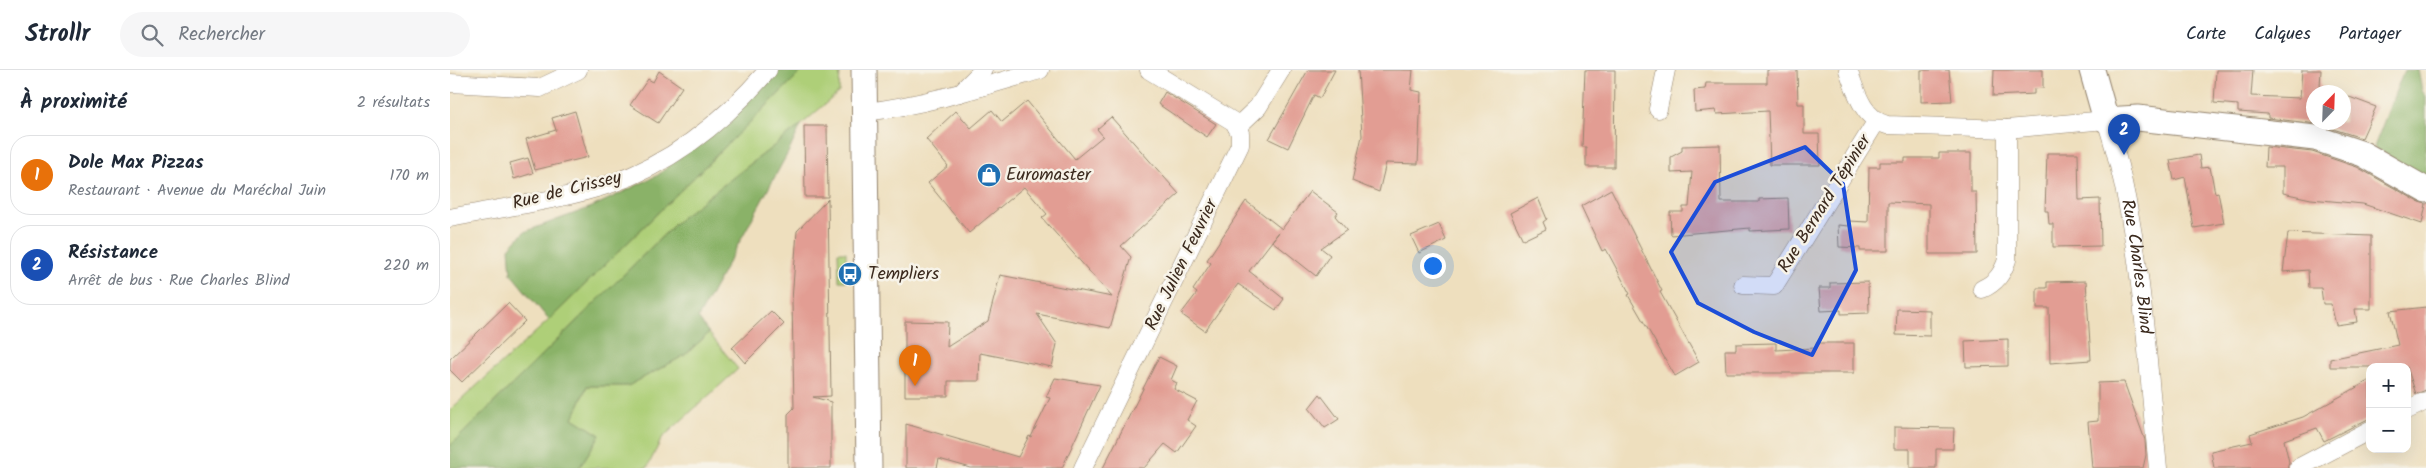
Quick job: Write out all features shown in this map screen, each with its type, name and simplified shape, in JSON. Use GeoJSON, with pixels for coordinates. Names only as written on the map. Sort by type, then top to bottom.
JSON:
{"type":"FeatureCollection","features":[{"type":"Feature","properties":{"kind":"street"},"geometry":{"type":"LineString","coordinates":[[450,83],[540,88],[578,70]]}},
{"type":"Feature","properties":{"kind":"street","name":"Rue de Crissey"},"geometry":{"type":"LineString","coordinates":[[450,218],[582,191],[635,174],[686,147],[712,127],[736,105],[768,70]]}},
{"type":"Feature","properties":{"kind":"street"},"geometry":{"type":"LineString","coordinates":[[958,95],[983,70]]}},
{"type":"Feature","properties":{"kind":"street"},"geometry":{"type":"LineString","coordinates":[[865,112],[900,108],[958,95],[1040,70]]}},
{"type":"Feature","properties":{"kind":"street"},"geometry":{"type":"LineString","coordinates":[[1149,70],[1234,122],[1237,127],[1258,107],[1281,70]]}},
{"type":"Feature","properties":{"kind":"street"},"geometry":{"type":"LineString","coordinates":[[1658,109],[1666,70]]}},
{"type":"Feature","properties":{"kind":"street","name":"Rue Bernard Tépinier"},"geometry":{"type":"LineString","coordinates":[[1848,70],[1867,114],[1876,122],[2007,129],[2106,120]]}},
{"type":"Feature","properties":{"kind":"street","name":"Rue Charles Blind"},"geometry":{"type":"LineString","coordinates":[[2092,70],[2123,179],[2134,243],[2158,468]]}},
{"type":"Feature","properties":{"kind":"street"},"geometry":{"type":"LineString","coordinates":[[864,78],[869,468]]}},
{"type":"Feature","properties":{"kind":"street"},"geometry":{"type":"LineString","coordinates":[[2106,120],[2138,118],[2314,138],[2363,154],[2426,190]]}},
{"type":"Feature","properties":{"kind":"street","name":"Rue Bernard Tépinier"},"geometry":{"type":"LineString","coordinates":[[1743,285],[1774,286],[1876,122]]}},
{"type":"Feature","properties":{"kind":"street","name":"Rue Julien Feuvrier"},"geometry":{"type":"LineString","coordinates":[[1083,468],[1238,152],[1240,138],[1237,127]]}},
{"type":"Feature","properties":{"kind":"street"},"geometry":{"type":"LineString","coordinates":[[1982,289],[1992,285],[2002,274],[2007,260],[2007,129]]}},
{"type":"Feature","properties":{"kind":"street"},"geometry":{"type":"LineString","coordinates":[[2411,408],[2426,401]]}},
{"type":"Feature","properties":{"kind":"street"},"geometry":{"type":"LineString","coordinates":[[2298,468],[2366,432]]}},
{"type":"Feature","properties":{"kind":"highlighted area"},"geometry":{"type":"Polygon","coordinates":[[[1805,147],[1843,184],[1856,270],[1812,355],[1754,332],[1698,303],[1671,252],[1715,182],[1805,147]]]}},
{"type":"Feature","properties":{"kind":"green space"},"geometry":{"type":"Polygon","coordinates":[[[779,70],[803,70],[549,320],[511,274],[509,248],[524,232],[592,207],[658,175],[766,84],[779,70]]]}},
{"type":"Feature","properties":{"kind":"green space"},"geometry":{"type":"Polygon","coordinates":[[[803,70],[840,70],[839,92],[801,125],[682,217],[450,446],[450,410],[549,320],[803,70]]]}},
{"type":"Feature","properties":{"kind":"green space"},"geometry":{"type":"Polygon","coordinates":[[[2404,70],[2418,70],[2422,91],[2426,96],[2426,180],[2374,147],[2404,70]]]}},
{"type":"Feature","properties":{"kind":"green space"},"geometry":{"type":"Polygon","coordinates":[[[801,125],[790,149],[698,318],[709,333],[685,355],[628,386],[587,386],[573,418],[600,435],[579,468],[450,468],[450,446],[682,217],[801,125]]]}},
{"type":"Feature","properties":{"kind":"green space"},"geometry":{"type":"Polygon","coordinates":[[[838,252],[846,252],[846,281],[839,281],[838,252]]]}},
{"type":"Feature","properties":{"kind":"green space"},"geometry":{"type":"Polygon","coordinates":[[[709,333],[738,369],[662,438],[647,468],[579,468],[600,435],[573,418],[587,386],[628,386],[685,355],[709,333]]]}},
{"type":"Feature","properties":{"kind":"building"},"geometry":{"type":"Polygon","coordinates":[[[1308,70],[1335,70],[1320,98],[1314,95],[1288,148],[1269,139],[1308,70]]]}},
{"type":"Feature","properties":{"kind":"building"},"geometry":{"type":"Polygon","coordinates":[[[1358,70],[1413,70],[1411,90],[1421,92],[1418,164],[1386,163],[1379,192],[1352,181],[1362,136],[1358,70]]]}},
{"type":"Feature","properties":{"kind":"building"},"geometry":{"type":"Polygon","coordinates":[[[1585,70],[1615,70],[1614,167],[1586,167],[1586,147],[1582,147],[1585,70]]]}},
{"type":"Feature","properties":{"kind":"building"},"geometry":{"type":"Polygon","coordinates":[[[1767,70],[1797,70],[1798,104],[1804,104],[1804,134],[1819,134],[1820,165],[1770,165],[1768,111],[1717,114],[1716,110],[1695,112],[1694,90],[1705,89],[1706,83],[1767,83],[1767,70]]]}},
{"type":"Feature","properties":{"kind":"building"},"geometry":{"type":"Polygon","coordinates":[[[1921,70],[1949,70],[1952,101],[1921,102],[1921,70]]]}},
{"type":"Feature","properties":{"kind":"building"},"geometry":{"type":"Polygon","coordinates":[[[1994,70],[2043,70],[2043,88],[2034,89],[2034,94],[1993,96],[1994,70]]]}},
{"type":"Feature","properties":{"kind":"building"},"geometry":{"type":"Polygon","coordinates":[[[2216,70],[2253,70],[2251,96],[2300,98],[2302,70],[2321,70],[2320,85],[2306,85],[2306,123],[2268,118],[2268,114],[2238,112],[2238,105],[2214,103],[2216,70]]]}},
{"type":"Feature","properties":{"kind":"building"},"geometry":{"type":"Polygon","coordinates":[[[659,71],[682,87],[658,123],[630,105],[648,79],[653,82],[659,71]]]}},
{"type":"Feature","properties":{"kind":"building"},"geometry":{"type":"Polygon","coordinates":[[[1165,92],[1216,124],[1207,137],[1158,104],[1165,92]]]}},
{"type":"Feature","properties":{"kind":"building"},"geometry":{"type":"Polygon","coordinates":[[[2351,98],[2376,107],[2362,138],[2336,130],[2351,130],[2351,98]]]}},
{"type":"Feature","properties":{"kind":"building"},"geometry":{"type":"Polygon","coordinates":[[[1027,101],[1075,159],[1103,136],[1097,129],[1111,117],[1179,194],[1121,246],[1131,257],[1110,328],[1037,314],[1057,344],[1052,367],[980,353],[979,381],[948,381],[948,396],[905,396],[905,321],[948,322],[947,347],[988,321],[1000,275],[1112,297],[1042,218],[1047,214],[1024,187],[969,233],[928,183],[948,166],[926,139],[956,111],[971,128],[992,110],[1002,122],[1027,101]]]}},
{"type":"Feature","properties":{"kind":"building"},"geometry":{"type":"Polygon","coordinates":[[[575,111],[588,157],[535,170],[526,139],[556,130],[552,118],[575,111]]]}},
{"type":"Feature","properties":{"kind":"building"},"geometry":{"type":"Polygon","coordinates":[[[804,126],[827,126],[828,197],[805,197],[804,126]]]}},
{"type":"Feature","properties":{"kind":"building"},"geometry":{"type":"Polygon","coordinates":[[[1720,145],[1721,202],[1759,202],[1759,199],[1788,198],[1789,229],[1750,231],[1750,228],[1671,235],[1670,212],[1683,212],[1683,207],[1689,207],[1692,172],[1671,173],[1671,157],[1682,151],[1682,146],[1720,145]]]}},
{"type":"Feature","properties":{"kind":"building"},"geometry":{"type":"Polygon","coordinates":[[[2266,147],[2312,152],[2357,167],[2419,202],[2426,204],[2422,224],[2363,204],[2311,199],[2283,193],[2283,167],[2265,167],[2266,147]]]}},
{"type":"Feature","properties":{"kind":"building"},"geometry":{"type":"Polygon","coordinates":[[[1939,153],[1971,153],[1971,192],[1976,192],[1977,254],[1929,254],[1929,204],[1888,202],[1888,251],[1860,251],[1860,248],[1839,247],[1838,225],[1849,226],[1849,221],[1868,222],[1869,167],[1880,167],[1880,162],[1905,162],[1905,158],[1939,158],[1939,153]]]}},
{"type":"Feature","properties":{"kind":"building"},"geometry":{"type":"Polygon","coordinates":[[[2047,153],[2078,153],[2079,200],[2100,199],[2101,246],[2053,247],[2053,224],[2049,224],[2048,211],[2045,211],[2047,153]]]}},
{"type":"Feature","properties":{"kind":"building"},"geometry":{"type":"Polygon","coordinates":[[[2199,155],[2201,168],[2210,167],[2215,193],[2218,192],[2224,223],[2194,228],[2185,177],[2174,180],[2170,160],[2199,155]]]}},
{"type":"Feature","properties":{"kind":"building"},"geometry":{"type":"Polygon","coordinates":[[[528,158],[533,173],[514,179],[510,163],[528,158]]]}},
{"type":"Feature","properties":{"kind":"building"},"geometry":{"type":"Polygon","coordinates":[[[1611,189],[1662,291],[1660,292],[1699,362],[1675,376],[1628,295],[1630,294],[1606,249],[1602,251],[1581,206],[1611,189]]]}},
{"type":"Feature","properties":{"kind":"building"},"geometry":{"type":"Polygon","coordinates":[[[1310,191],[1338,212],[1335,216],[1347,230],[1321,248],[1330,255],[1316,276],[1272,241],[1249,271],[1284,299],[1276,310],[1238,284],[1205,331],[1181,314],[1197,293],[1193,290],[1211,263],[1207,260],[1246,201],[1282,229],[1310,191]]]}},
{"type":"Feature","properties":{"kind":"building"},"geometry":{"type":"Polygon","coordinates":[[[1538,198],[1547,219],[1543,222],[1546,229],[1523,240],[1510,213],[1538,198]]]}},
{"type":"Feature","properties":{"kind":"building"},"geometry":{"type":"Polygon","coordinates":[[[828,199],[831,396],[813,397],[831,402],[831,468],[788,468],[788,414],[794,408],[792,301],[797,231],[828,199]]]}},
{"type":"Feature","properties":{"kind":"building"},"geometry":{"type":"Polygon","coordinates":[[[1439,224],[1446,240],[1419,253],[1411,236],[1439,224]]]}},
{"type":"Feature","properties":{"kind":"building"},"geometry":{"type":"Polygon","coordinates":[[[2288,233],[2371,236],[2371,309],[2355,309],[2357,322],[2336,325],[2331,304],[2323,304],[2321,288],[2309,288],[2308,270],[2283,272],[2288,233]]]}},
{"type":"Feature","properties":{"kind":"building"},"geometry":{"type":"Polygon","coordinates":[[[2086,281],[2091,360],[2050,363],[2049,308],[2037,308],[2037,288],[2047,288],[2047,282],[2086,281]]]}},
{"type":"Feature","properties":{"kind":"building"},"geometry":{"type":"Polygon","coordinates":[[[1868,282],[1869,313],[1841,314],[1841,310],[1821,311],[1819,288],[1830,288],[1830,283],[1868,282]]]}},
{"type":"Feature","properties":{"kind":"building"},"geometry":{"type":"Polygon","coordinates":[[[508,303],[525,321],[462,382],[450,370],[450,359],[508,303]]]}},
{"type":"Feature","properties":{"kind":"building"},"geometry":{"type":"Polygon","coordinates":[[[2426,307],[2426,390],[2416,394],[2411,379],[2411,363],[2366,363],[2366,367],[2330,367],[2330,359],[2398,345],[2390,311],[2426,307]]]}},
{"type":"Feature","properties":{"kind":"building"},"geometry":{"type":"Polygon","coordinates":[[[1897,309],[1930,310],[1930,336],[1896,335],[1897,309]]]}},
{"type":"Feature","properties":{"kind":"building"},"geometry":{"type":"Polygon","coordinates":[[[771,311],[784,324],[745,363],[732,348],[771,311]]]}},
{"type":"Feature","properties":{"kind":"building"},"geometry":{"type":"Polygon","coordinates":[[[2008,339],[2008,366],[1966,367],[1965,341],[2008,339]]]}},
{"type":"Feature","properties":{"kind":"building"},"geometry":{"type":"Polygon","coordinates":[[[1776,343],[1776,350],[1816,348],[1816,343],[1854,343],[1854,373],[1726,373],[1725,350],[1736,350],[1736,344],[1776,343]]]}},
{"type":"Feature","properties":{"kind":"building"},"geometry":{"type":"Polygon","coordinates":[[[1159,357],[1177,366],[1171,380],[1177,383],[1174,389],[1197,401],[1187,420],[1196,426],[1177,453],[1165,444],[1144,468],[1103,468],[1159,357]]]}},
{"type":"Feature","properties":{"kind":"building"},"geometry":{"type":"Polygon","coordinates":[[[1055,378],[1100,385],[1062,468],[971,468],[939,459],[937,468],[906,468],[906,424],[1018,457],[1029,436],[1031,437],[1050,398],[1046,397],[1055,378]]]}},
{"type":"Feature","properties":{"kind":"building"},"geometry":{"type":"Polygon","coordinates":[[[2124,382],[2145,440],[2146,455],[2143,468],[2092,468],[2088,422],[2098,421],[2098,383],[2124,382]]]}},
{"type":"Feature","properties":{"kind":"building"},"geometry":{"type":"Polygon","coordinates":[[[2366,382],[2366,420],[2324,441],[2317,428],[2284,440],[2289,462],[2287,468],[2214,468],[2211,451],[2252,442],[2250,434],[2303,417],[2366,382]]]}},
{"type":"Feature","properties":{"kind":"building"},"geometry":{"type":"Polygon","coordinates":[[[1320,394],[1339,419],[1325,428],[1309,408],[1320,394]]]}},
{"type":"Feature","properties":{"kind":"building"},"geometry":{"type":"Polygon","coordinates":[[[1894,427],[1954,428],[1953,449],[1936,449],[1936,468],[1910,468],[1910,449],[1894,449],[1894,427]]]}},
{"type":"Feature","properties":{"kind":"place","name":"Résistance"},"geometry":{"type":"Point","coordinates":[2124,155]}},
{"type":"Feature","properties":{"kind":"place","name":"Euromaster"},"geometry":{"type":"Point","coordinates":[989,175]}},
{"type":"Feature","properties":{"kind":"place","name":"Templiers"},"geometry":{"type":"Point","coordinates":[850,274]}},
{"type":"Feature","properties":{"kind":"place","name":"Dole Max Pizzas"},"geometry":{"type":"Point","coordinates":[915,386]}}]}
